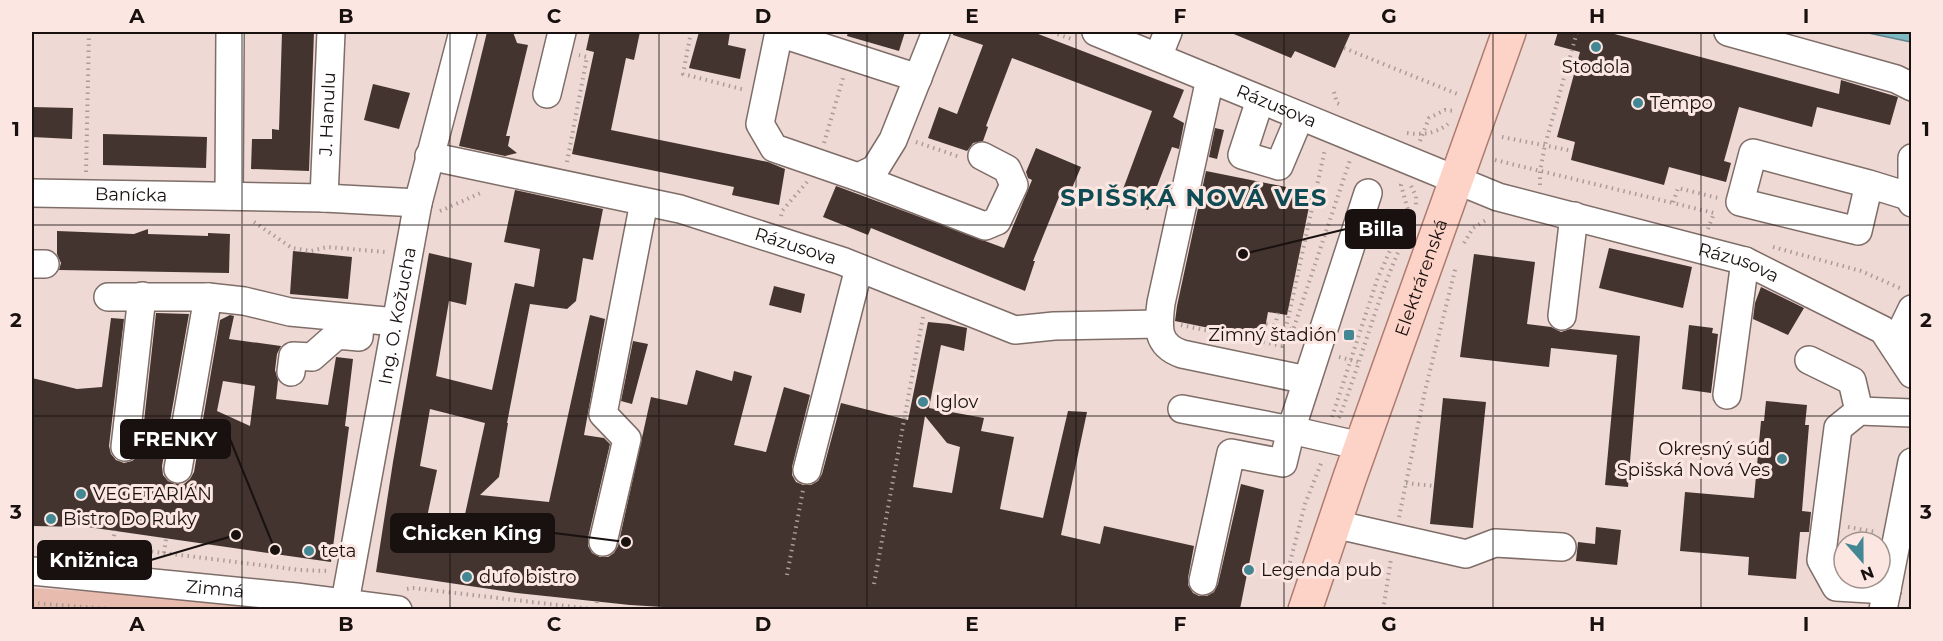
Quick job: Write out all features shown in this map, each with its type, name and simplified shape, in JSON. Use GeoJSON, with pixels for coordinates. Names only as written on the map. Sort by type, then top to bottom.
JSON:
{"type":"FeatureCollection","features":[{"type":"Feature","properties":{"kind":"main road","name":"Elektrárenská"},"geometry":{"type":"LineString","coordinates":[[1305,609],[1334,524],[1339,441],[1457,178],[1467,117],[1509,32]]}},
{"type":"Feature","properties":{"kind":"street"},"geometry":{"type":"LineString","coordinates":[[229,196],[230,32]]}},
{"type":"Feature","properties":{"kind":"street","name":"J. Hanulu"},"geometry":{"type":"LineString","coordinates":[[324,198],[331,32]]}},
{"type":"Feature","properties":{"kind":"street","name":"Ing. O. Kožucha"},"geometry":{"type":"LineString","coordinates":[[345,602],[418,203],[463,32]]}},
{"type":"Feature","properties":{"kind":"street"},"geometry":{"type":"LineString","coordinates":[[918,78],[779,32],[760,124],[774,148],[814,170],[858,177],[984,226],[996,221],[1014,185],[1007,169],[982,156]]}},
{"type":"Feature","properties":{"kind":"street"},"geometry":{"type":"LineString","coordinates":[[858,177],[875,169],[895,135],[936,32]]}},
{"type":"Feature","properties":{"kind":"street"},"geometry":{"type":"LineString","coordinates":[[1158,57],[1168,32]]}},
{"type":"Feature","properties":{"kind":"street"},"geometry":{"type":"LineString","coordinates":[[1728,32],[1885,75],[1911,87]]}},
{"type":"Feature","properties":{"kind":"street","name":"Rázusova"},"geometry":{"type":"LineString","coordinates":[[1090,38],[1158,57],[1260,100],[1298,121],[1406,170],[1457,178],[1498,197],[1555,204],[1745,261],[1888,338]]}},
{"type":"Feature","properties":{"kind":"street"},"geometry":{"type":"LineString","coordinates":[[547,94],[560,41]]}},
{"type":"Feature","properties":{"kind":"street"},"geometry":{"type":"LineString","coordinates":[[1210,79],[1166,281],[1159,324],[1163,340],[1169,349],[1174,351],[1307,380]]}},
{"type":"Feature","properties":{"kind":"street"},"geometry":{"type":"LineString","coordinates":[[1260,100],[1242,155],[1279,166],[1298,121]]}},
{"type":"Feature","properties":{"kind":"street"},"geometry":{"type":"LineString","coordinates":[[1869,184],[1858,231],[1740,202],[1753,153],[1869,184],[1911,200],[1911,158]]}},
{"type":"Feature","properties":{"kind":"street","name":"Rázusova"},"geometry":{"type":"LineString","coordinates":[[429,156],[680,209],[777,239],[859,268],[1015,330],[1054,326],[1159,324]]}},
{"type":"Feature","properties":{"kind":"street","name":"Banícka"},"geometry":{"type":"LineString","coordinates":[[32,193],[324,198],[418,203]]}},
{"type":"Feature","properties":{"kind":"street"},"geometry":{"type":"LineString","coordinates":[[1203,581],[1231,453],[1283,463],[1291,430],[1368,193]]}},
{"type":"Feature","properties":{"kind":"street"},"geometry":{"type":"LineString","coordinates":[[603,542],[627,439],[603,414],[644,202]]}},
{"type":"Feature","properties":{"kind":"street"},"geometry":{"type":"LineString","coordinates":[[1555,204],[1562,316]]}},
{"type":"Feature","properties":{"kind":"street"},"geometry":{"type":"LineString","coordinates":[[1727,395],[1745,261]]}},
{"type":"Feature","properties":{"kind":"street"},"geometry":{"type":"LineString","coordinates":[[807,470],[859,268]]}},
{"type":"Feature","properties":{"kind":"street"},"geometry":{"type":"LineString","coordinates":[[125,447],[142,296]]}},
{"type":"Feature","properties":{"kind":"street"},"geometry":{"type":"LineString","coordinates":[[108,297],[208,297],[244,301],[290,312],[396,322]]}},
{"type":"Feature","properties":{"kind":"street"},"geometry":{"type":"LineString","coordinates":[[178,469],[208,297]]}},
{"type":"Feature","properties":{"kind":"street"},"geometry":{"type":"LineString","coordinates":[[1911,309],[1888,338],[1911,370]]}},
{"type":"Feature","properties":{"kind":"street"},"geometry":{"type":"LineString","coordinates":[[291,372],[293,356],[312,357],[337,335],[359,337],[361,319]]}},
{"type":"Feature","properties":{"kind":"street"},"geometry":{"type":"LineString","coordinates":[[1809,360],[1852,381],[1859,411]]}},
{"type":"Feature","properties":{"kind":"street"},"geometry":{"type":"LineString","coordinates":[[1182,409],[1339,441]]}},
{"type":"Feature","properties":{"kind":"street"},"geometry":{"type":"LineString","coordinates":[[1911,412],[1859,411],[1838,428],[1821,560],[1836,587],[1885,600],[1907,513],[1911,462]]}},
{"type":"Feature","properties":{"kind":"street"},"geometry":{"type":"LineString","coordinates":[[1334,524],[1466,554],[1495,543],[1562,547]]}},
{"type":"Feature","properties":{"kind":"street","name":"Zimná"},"geometry":{"type":"LineString","coordinates":[[32,572],[345,602],[398,601]]}},
{"type":"Feature","properties":{"kind":"path"},"geometry":{"type":"LineString","coordinates":[[86,194],[88,32]]}},
{"type":"Feature","properties":{"kind":"path"},"geometry":{"type":"LineString","coordinates":[[691,32],[683,74],[745,90]]}},
{"type":"Feature","properties":{"kind":"path"},"geometry":{"type":"LineString","coordinates":[[1052,32],[1090,38]]}},
{"type":"Feature","properties":{"kind":"path"},"geometry":{"type":"LineString","coordinates":[[1555,204],[1540,171],[1545,145],[1577,32]]}},
{"type":"Feature","properties":{"kind":"path"},"geometry":{"type":"LineString","coordinates":[[560,41],[587,57],[563,184]]}},
{"type":"Feature","properties":{"kind":"path"},"geometry":{"type":"LineString","coordinates":[[1344,48],[1467,117]]}},
{"type":"Feature","properties":{"kind":"path"},"geometry":{"type":"LineString","coordinates":[[777,239],[782,211],[814,170],[850,54]]}},
{"type":"Feature","properties":{"kind":"path"},"geometry":{"type":"LineString","coordinates":[[1464,85],[1467,117]]}},
{"type":"Feature","properties":{"kind":"path"},"geometry":{"type":"LineString","coordinates":[[1334,92],[1337,104],[1347,108]]}},
{"type":"Feature","properties":{"kind":"path"},"geometry":{"type":"LineString","coordinates":[[1284,584],[1305,504],[1339,441],[1377,280],[1408,210],[1401,185],[1429,118],[1445,110],[1545,145],[1573,151]]}},
{"type":"Feature","properties":{"kind":"path"},"geometry":{"type":"LineString","coordinates":[[1405,132],[1423,135],[1467,117]]}},
{"type":"Feature","properties":{"kind":"path"},"geometry":{"type":"LineString","coordinates":[[1159,324],[1178,325],[1282,346],[1327,139],[1298,121]]}},
{"type":"Feature","properties":{"kind":"path"},"geometry":{"type":"LineString","coordinates":[[895,135],[979,164],[982,156]]}},
{"type":"Feature","properties":{"kind":"path"},"geometry":{"type":"LineString","coordinates":[[1266,324],[1293,330],[1353,150]]}},
{"type":"Feature","properties":{"kind":"path"},"geometry":{"type":"LineString","coordinates":[[1495,160],[1714,213],[1708,230]]}},
{"type":"Feature","properties":{"kind":"path"},"geometry":{"type":"LineString","coordinates":[[1406,170],[1416,196],[1415,216]]}},
{"type":"Feature","properties":{"kind":"path"},"geometry":{"type":"LineString","coordinates":[[1673,203],[1678,188],[1726,200]]}},
{"type":"Feature","properties":{"kind":"path"},"geometry":{"type":"LineString","coordinates":[[1460,250],[1473,228],[1493,216]]}},
{"type":"Feature","properties":{"kind":"path"},"geometry":{"type":"LineString","coordinates":[[253,221],[292,248],[311,251],[327,247],[386,252]]}},
{"type":"Feature","properties":{"kind":"path"},"geometry":{"type":"LineString","coordinates":[[1339,441],[1352,385],[1391,267],[1406,236]]}},
{"type":"Feature","properties":{"kind":"path"},"geometry":{"type":"LineString","coordinates":[[1383,609],[1425,391],[1457,261]]}},
{"type":"Feature","properties":{"kind":"path"},"geometry":{"type":"LineString","coordinates":[[1275,326],[1278,314]]}},
{"type":"Feature","properties":{"kind":"path"},"geometry":{"type":"LineString","coordinates":[[874,584],[923,319]]}},
{"type":"Feature","properties":{"kind":"path"},"geometry":{"type":"LineString","coordinates":[[787,575],[807,470]]}},
{"type":"Feature","properties":{"kind":"path"},"geometry":{"type":"LineString","coordinates":[[1406,483],[1434,486]]}},
{"type":"Feature","properties":{"kind":"path"},"geometry":{"type":"LineString","coordinates":[[112,548],[114,530]]}},
{"type":"Feature","properties":{"kind":"path"},"geometry":{"type":"LineString","coordinates":[[164,553],[166,539]]}},
{"type":"Feature","properties":{"kind":"path"},"geometry":{"type":"LineString","coordinates":[[32,545],[112,548],[300,570],[336,571]]}},
{"type":"Feature","properties":{"kind":"path"},"geometry":{"type":"LineString","coordinates":[[398,601],[413,588],[598,609],[597,601]]}},
{"type":"Feature","properties":{"kind":"path"},"geometry":{"type":"LineString","coordinates":[[32,605],[37,609]]}},
{"type":"Feature","properties":{"kind":"path"},"geometry":{"type":"LineString","coordinates":[[32,605],[124,609]]}},
{"type":"Feature","properties":{"kind":"shaded area"},"geometry":{"type":"Polygon","coordinates":[[[32,588],[183,598],[275,609],[32,609],[32,588]]]}},
{"type":"Feature","properties":{"kind":"water"},"geometry":{"type":"Polygon","coordinates":[[[1864,32],[1911,32],[1911,42],[1864,32]]]}},
{"type":"Feature","properties":{"kind":"building"},"geometry":{"type":"Polygon","coordinates":[[[282,32],[314,32],[309,171],[251,169],[252,139],[272,139],[272,129],[279,130],[282,32]]]}},
{"type":"Feature","properties":{"kind":"building"},"geometry":{"type":"Polygon","coordinates":[[[487,32],[513,32],[517,43],[528,45],[506,136],[510,136],[508,146],[517,153],[505,156],[459,146],[487,32]]]}},
{"type":"Feature","properties":{"kind":"building"},"geometry":{"type":"Polygon","coordinates":[[[590,32],[640,32],[634,60],[626,58],[611,130],[768,162],[785,169],[779,205],[732,195],[734,187],[572,154],[594,52],[586,50],[590,32]]]}},
{"type":"Feature","properties":{"kind":"building"},"geometry":{"type":"Polygon","coordinates":[[[699,32],[730,32],[728,45],[746,49],[740,79],[689,68],[699,32]]]}},
{"type":"Feature","properties":{"kind":"building"},"geometry":{"type":"Polygon","coordinates":[[[848,32],[905,32],[899,51],[847,36],[848,32]]]}},
{"type":"Feature","properties":{"kind":"building"},"geometry":{"type":"Polygon","coordinates":[[[953,32],[1033,32],[1184,90],[1173,117],[1184,123],[1179,149],[1172,147],[1148,210],[1119,200],[1152,111],[1012,58],[986,126],[988,127],[983,141],[973,143],[967,151],[928,138],[939,107],[957,114],[983,45],[953,35],[953,32]]]}},
{"type":"Feature","properties":{"kind":"building"},"geometry":{"type":"Polygon","coordinates":[[[1229,32],[1351,32],[1335,68],[1295,51],[1291,58],[1229,32]]]}},
{"type":"Feature","properties":{"kind":"building"},"geometry":{"type":"Polygon","coordinates":[[[1558,32],[1607,32],[1839,94],[1841,80],[1898,97],[1890,125],[1817,107],[1812,127],[1739,107],[1724,161],[1731,163],[1726,182],[1669,167],[1664,185],[1571,160],[1575,142],[1557,137],[1580,52],[1554,45],[1558,32]]]}},
{"type":"Feature","properties":{"kind":"building"},"geometry":{"type":"Polygon","coordinates":[[[373,84],[410,93],[399,129],[364,120],[373,84]]]}},
{"type":"Feature","properties":{"kind":"building"},"geometry":{"type":"Polygon","coordinates":[[[32,107],[73,108],[72,139],[32,137],[32,107]]]}},
{"type":"Feature","properties":{"kind":"building"},"geometry":{"type":"Polygon","coordinates":[[[1215,128],[1224,130],[1217,159],[1209,157],[1215,128]]]}},
{"type":"Feature","properties":{"kind":"building"},"geometry":{"type":"Polygon","coordinates":[[[103,134],[207,137],[206,168],[103,165],[103,134]]]}},
{"type":"Feature","properties":{"kind":"building"},"geometry":{"type":"Polygon","coordinates":[[[1036,148],[1081,167],[1069,195],[1061,192],[1033,261],[1035,261],[1025,291],[871,228],[868,235],[823,217],[836,186],[1004,248],[1032,180],[1028,178],[1026,172],[1036,148]]]}},
{"type":"Feature","properties":{"kind":"building"},"geometry":{"type":"Polygon","coordinates":[[[1206,171],[1291,188],[1290,193],[1311,197],[1287,315],[1268,312],[1263,339],[1175,321],[1206,171]]]}},
{"type":"Feature","properties":{"kind":"building"},"geometry":{"type":"Polygon","coordinates":[[[515,190],[603,209],[593,260],[583,258],[576,301],[567,309],[530,304],[499,477],[480,495],[549,502],[590,315],[605,319],[584,435],[604,438],[610,444],[588,538],[588,546],[592,553],[600,557],[608,557],[618,546],[651,397],[687,405],[696,370],[732,381],[734,371],[752,376],[734,445],[766,452],[784,387],[810,395],[792,475],[796,482],[811,485],[818,481],[822,474],[841,403],[908,420],[928,322],[967,328],[964,351],[941,345],[929,408],[984,418],[981,431],[1014,437],[1000,509],[1043,518],[1068,411],[1087,412],[1061,535],[1100,544],[1104,526],[1194,546],[1188,585],[1193,593],[1207,596],[1214,592],[1218,584],[1241,484],[1264,490],[1240,609],[696,609],[630,605],[517,593],[376,572],[429,253],[472,263],[466,305],[449,301],[436,376],[492,390],[515,283],[534,287],[540,249],[504,242],[515,190]],[[430,409],[420,466],[437,470],[426,522],[462,528],[485,423],[430,409]],[[925,416],[913,487],[952,493],[960,447],[947,443],[925,416]]]}},
{"type":"Feature","properties":{"kind":"building"},"geometry":{"type":"Polygon","coordinates":[[[148,229],[148,234],[208,236],[208,233],[230,234],[229,273],[59,270],[61,263],[57,254],[57,231],[134,234],[148,229]]]}},
{"type":"Feature","properties":{"kind":"building"},"geometry":{"type":"Polygon","coordinates":[[[1609,248],[1692,267],[1683,308],[1599,288],[1609,248]]]}},
{"type":"Feature","properties":{"kind":"building"},"geometry":{"type":"Polygon","coordinates":[[[293,251],[352,257],[348,299],[290,294],[293,251]]]}},
{"type":"Feature","properties":{"kind":"building"},"geometry":{"type":"Polygon","coordinates":[[[1474,254],[1535,262],[1527,324],[1551,327],[1561,332],[1570,329],[1640,336],[1628,487],[1605,485],[1617,355],[1551,348],[1549,367],[1460,357],[1474,254]]]}},
{"type":"Feature","properties":{"kind":"building"},"geometry":{"type":"Polygon","coordinates":[[[774,286],[805,294],[801,313],[769,305],[774,286]]]}},
{"type":"Feature","properties":{"kind":"building"},"geometry":{"type":"Polygon","coordinates":[[[1761,287],[1804,308],[1788,335],[1753,319],[1755,303],[1761,287]]]}},
{"type":"Feature","properties":{"kind":"building"},"geometry":{"type":"Polygon","coordinates":[[[156,313],[189,314],[162,466],[163,475],[175,484],[184,484],[194,472],[220,320],[230,315],[234,316],[229,339],[281,346],[277,354],[275,370],[278,380],[276,399],[328,405],[336,357],[353,359],[345,426],[349,427],[331,562],[88,527],[32,526],[32,378],[77,389],[102,387],[111,318],[124,319],[109,446],[116,460],[124,463],[132,461],[141,449],[156,313]],[[223,381],[217,411],[250,426],[255,386],[223,381]]]}},
{"type":"Feature","properties":{"kind":"building"},"geometry":{"type":"Polygon","coordinates":[[[1689,325],[1713,328],[1712,333],[1718,334],[1711,393],[1682,389],[1689,325]]]}},
{"type":"Feature","properties":{"kind":"building"},"geometry":{"type":"Polygon","coordinates":[[[633,341],[648,344],[632,404],[621,401],[633,341]]]}},
{"type":"Feature","properties":{"kind":"building"},"geometry":{"type":"Polygon","coordinates":[[[1443,398],[1486,402],[1473,528],[1430,524],[1443,398]]]}},
{"type":"Feature","properties":{"kind":"building","name":"Okresný súd Spišská Nová Ves"},"geometry":{"type":"Polygon","coordinates":[[[1766,401],[1807,405],[1805,425],[1809,425],[1802,511],[1811,512],[1809,532],[1800,532],[1796,579],[1748,575],[1749,557],[1680,551],[1685,492],[1754,498],[1761,421],[1764,421],[1766,401]]]}},
{"type":"Feature","properties":{"kind":"building"},"geometry":{"type":"Polygon","coordinates":[[[1596,527],[1621,530],[1617,565],[1576,561],[1578,542],[1595,544],[1596,527]]]}},
{"type":"Feature","properties":{"kind":"place","name":"Stodola"},"geometry":{"type":"Point","coordinates":[1596,47]}},
{"type":"Feature","properties":{"kind":"place","name":"Tempo"},"geometry":{"type":"Point","coordinates":[1638,103]}},
{"type":"Feature","properties":{"kind":"place","name":"Billa"},"geometry":{"type":"Point","coordinates":[1243,254]}},
{"type":"Feature","properties":{"kind":"place","name":"Zimný štadión"},"geometry":{"type":"Point","coordinates":[1349,335]}},
{"type":"Feature","properties":{"kind":"place","name":"Iglov"},"geometry":{"type":"Point","coordinates":[923,402]}},
{"type":"Feature","properties":{"kind":"place","name":"Okresný súd Spišská Nová Ves"},"geometry":{"type":"Point","coordinates":[1782,459]}},
{"type":"Feature","properties":{"kind":"place","name":"VEGETARIÁN"},"geometry":{"type":"Point","coordinates":[81,494]}},
{"type":"Feature","properties":{"kind":"place","name":"Bistro Do Ruky"},"geometry":{"type":"Point","coordinates":[51,519]}},
{"type":"Feature","properties":{"kind":"place","name":"Knižnica"},"geometry":{"type":"Point","coordinates":[236,535]}},
{"type":"Feature","properties":{"kind":"place","name":"Chicken King"},"geometry":{"type":"Point","coordinates":[626,542]}},
{"type":"Feature","properties":{"kind":"place","name":"FRENKY"},"geometry":{"type":"Point","coordinates":[275,550]}},
{"type":"Feature","properties":{"kind":"place","name":"teta"},"geometry":{"type":"Point","coordinates":[309,551]}},
{"type":"Feature","properties":{"kind":"place","name":"Legenda pub"},"geometry":{"type":"Point","coordinates":[1249,570]}},
{"type":"Feature","properties":{"kind":"place","name":"dufo bistro"},"geometry":{"type":"Point","coordinates":[467,577]}},
{"type":"Feature","properties":{"kind":"district","name":"SPIŠSKÁ NOVÁ VES"},"geometry":{"type":"Point","coordinates":[1194,198]}}]}
